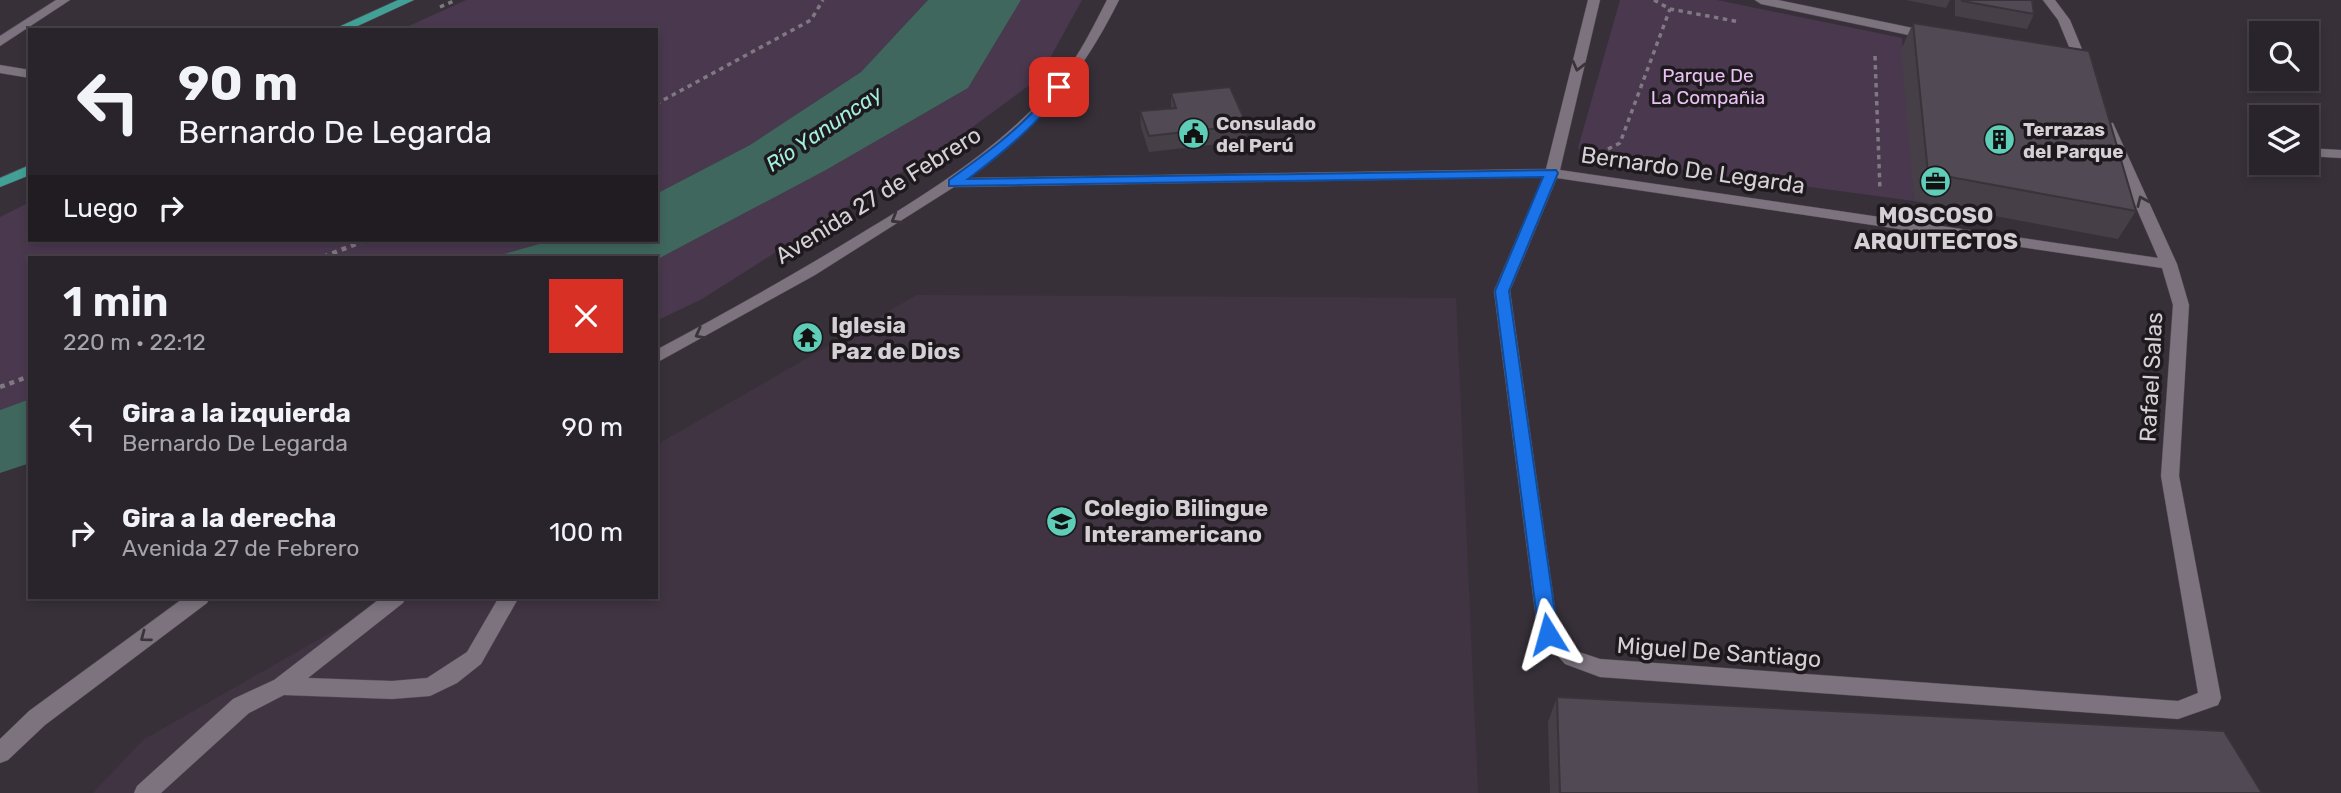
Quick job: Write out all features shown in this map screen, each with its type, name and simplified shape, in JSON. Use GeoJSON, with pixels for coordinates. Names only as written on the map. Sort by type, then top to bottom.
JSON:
{"type":"FeatureCollection","features":[{"type":"Feature","properties":{"kind":"main road"},"geometry":{"type":"LineString","coordinates":[[343,28],[408,0]]}},
{"type":"Feature","properties":{"kind":"main road"},"geometry":{"type":"LineString","coordinates":[[0,183],[28,170]]}},
{"type":"Feature","properties":{"kind":"street"},"geometry":{"type":"LineString","coordinates":[[0,43],[64,0]]}},
{"type":"Feature","properties":{"kind":"street","name":"Avenida 27 de Febrero"},"geometry":{"type":"LineString","coordinates":[[658,356],[840,253],[954,183],[1004,146],[1045,106],[1100,31],[1113,0]]}},
{"type":"Feature","properties":{"kind":"street","name":"Miguel De Santiago"},"geometry":{"type":"LineString","coordinates":[[1594,0],[1552,173],[1502,291],[1548,634],[1572,658],[1600,668],[2178,710],[2210,698]]}},
{"type":"Feature","properties":{"kind":"street"},"geometry":{"type":"LineString","coordinates":[[1761,0],[1952,40]]}},
{"type":"Feature","properties":{"kind":"street"},"geometry":{"type":"LineString","coordinates":[[2049,0],[2064,20],[2080,70]]}},
{"type":"Feature","properties":{"kind":"street"},"geometry":{"type":"LineString","coordinates":[[0,69],[28,74]]}},
{"type":"Feature","properties":{"kind":"street","name":"Rafael Salas"},"geometry":{"type":"LineString","coordinates":[[2104,116],[2169,264],[2182,305],[2170,475],[2210,698]]}},
{"type":"Feature","properties":{"kind":"street"},"geometry":{"type":"LineString","coordinates":[[2319,153],[2341,154]]}},
{"type":"Feature","properties":{"kind":"street","name":"Bernardo De Legarda"},"geometry":{"type":"LineString","coordinates":[[954,183],[1552,173],[2169,264]]}},
{"type":"Feature","properties":{"kind":"street"},"geometry":{"type":"LineString","coordinates":[[0,753],[37,718],[197,599]]}},
{"type":"Feature","properties":{"kind":"street"},"geometry":{"type":"LineString","coordinates":[[145,793],[241,706],[282,686],[393,599]]}},
{"type":"Feature","properties":{"kind":"street"},"geometry":{"type":"LineString","coordinates":[[282,686],[392,690],[430,687],[449,677],[474,658],[508,599]]}},
{"type":"Feature","properties":{"kind":"path"},"geometry":{"type":"LineString","coordinates":[[658,103],[811,20],[823,0]]}},
{"type":"Feature","properties":{"kind":"path"},"geometry":{"type":"LineString","coordinates":[[1552,173],[1592,158],[1620,143],[1670,9]]}},
{"type":"Feature","properties":{"kind":"path"},"geometry":{"type":"LineString","coordinates":[[1873,23],[1880,197],[1884,222]]}},
{"type":"Feature","properties":{"kind":"path"},"geometry":{"type":"LineString","coordinates":[[326,256],[361,242]]}},
{"type":"Feature","properties":{"kind":"path"},"geometry":{"type":"LineString","coordinates":[[0,387],[28,377]]}},
{"type":"Feature","properties":{"kind":"shaded area","name":"Colegio Bilingue Interamericano"},"geometry":{"type":"Polygon","coordinates":[[[917,295],[1456,298],[1478,793],[93,793],[143,740],[390,599],[658,599],[658,444],[917,295]]]}},
{"type":"Feature","properties":{"kind":"green space"},"geometry":{"type":"Polygon","coordinates":[[[466,0],[928,0],[861,72],[750,145],[658,193],[658,28],[404,28],[466,0]]]}},
{"type":"Feature","properties":{"kind":"green space"},"geometry":{"type":"Polygon","coordinates":[[[1021,0],[1082,0],[1039,78],[970,129],[702,299],[658,320],[658,259],[826,170],[968,88],[1021,0]]]}},
{"type":"Feature","properties":{"kind":"green space","name":"Parque De La Compañia"},"geometry":{"type":"Polygon","coordinates":[[[1620,0],[1717,0],[1902,38],[1914,201],[1592,158],[1583,154],[1578,148],[1620,0]]]}},
{"type":"Feature","properties":{"kind":"green space"},"geometry":{"type":"Polygon","coordinates":[[[28,203],[28,242],[546,242],[497,256],[28,256],[28,400],[0,410],[0,217],[28,203]]]}},
{"type":"Feature","properties":{"kind":"water","name":"Río Yanuncay"},"geometry":{"type":"Polygon","coordinates":[[[928,0],[1021,0],[968,88],[826,170],[658,259],[658,256],[497,256],[546,242],[658,242],[658,193],[750,145],[861,72],[928,0]]]}},
{"type":"Feature","properties":{"kind":"water"},"geometry":{"type":"Polygon","coordinates":[[[28,400],[28,464],[0,473],[0,410],[28,400]]]}},
{"type":"Feature","properties":{"kind":"building"},"geometry":{"type":"Polygon","coordinates":[[[2032,0],[2034,14],[1962,1],[2032,0]]]}},
{"type":"Feature","properties":{"kind":"building","name":"Terrazas del Parque"},"geometry":{"type":"Polygon","coordinates":[[[1913,23],[2089,51],[2136,211],[1928,173],[1913,23]]]}},
{"type":"Feature","properties":{"kind":"building"},"geometry":{"type":"Polygon","coordinates":[[[1230,87],[1247,125],[1149,136],[1140,111],[1176,108],[1171,93],[1230,87]]]}},
{"type":"Feature","properties":{"kind":"building"},"geometry":{"type":"Polygon","coordinates":[[[1557,697],[2224,731],[2262,793],[1560,793],[1557,697]]]}},
{"type":"Feature","properties":{"kind":"place","name":"Consulado del Perú"},"geometry":{"type":"Point","coordinates":[1193,134]}},
{"type":"Feature","properties":{"kind":"place","name":"Terrazas del Parque"},"geometry":{"type":"Point","coordinates":[2000,140]}},
{"type":"Feature","properties":{"kind":"place","name":"MOSCOSO ARQUITECTOS"},"geometry":{"type":"Point","coordinates":[1936,181]}},
{"type":"Feature","properties":{"kind":"place","name":"Iglesia Paz de Dios"},"geometry":{"type":"Point","coordinates":[808,338]}},
{"type":"Feature","properties":{"kind":"place","name":"Colegio Bilingue Interamericano"},"geometry":{"type":"Point","coordinates":[1061,521]}},
{"type":"Feature","properties":{"kind":"route"},"geometry":{"type":"LineString","coordinates":[[1059,87],[1045,106],[1004,146],[954,183],[1552,173],[1502,291],[1548,634]]}}]}
